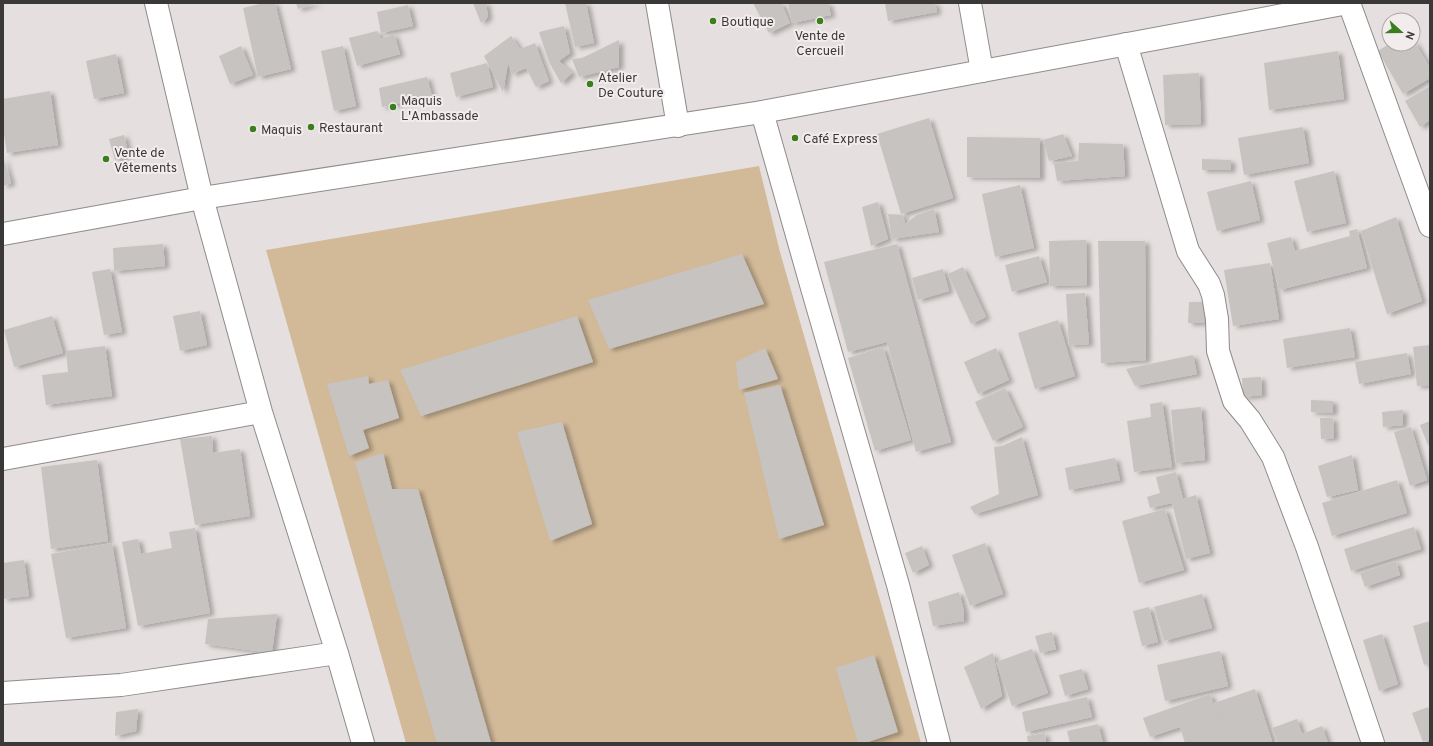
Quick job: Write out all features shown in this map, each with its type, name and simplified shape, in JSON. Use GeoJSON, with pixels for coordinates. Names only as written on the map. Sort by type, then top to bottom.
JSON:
{"type":"FeatureCollection","features":[{"type":"Feature","properties":{"kind":"street"},"geometry":{"type":"LineString","coordinates":[[156,3],[202,198],[261,412],[364,743]]}},
{"type":"Feature","properties":{"kind":"street"},"geometry":{"type":"LineString","coordinates":[[657,3],[678,126]]}},
{"type":"Feature","properties":{"kind":"street"},"geometry":{"type":"LineString","coordinates":[[970,3],[982,71]]}},
{"type":"Feature","properties":{"kind":"street"},"geometry":{"type":"LineString","coordinates":[[3,234],[202,198],[762,112],[1349,3],[1430,226]]}},
{"type":"Feature","properties":{"kind":"street"},"geometry":{"type":"LineString","coordinates":[[1126,44],[1188,251],[1209,284],[1213,295],[1217,319],[1218,351],[1234,401],[1250,420],[1273,457],[1307,548],[1374,743]]}},
{"type":"Feature","properties":{"kind":"street"},"geometry":{"type":"LineString","coordinates":[[762,112],[898,585],[939,743]]}},
{"type":"Feature","properties":{"kind":"street"},"geometry":{"type":"LineString","coordinates":[[3,459],[261,412]]}},
{"type":"Feature","properties":{"kind":"street"},"geometry":{"type":"LineString","coordinates":[[3,693],[121,685],[337,653]]}},
{"type":"Feature","properties":{"kind":"shaded area"},"geometry":{"type":"Polygon","coordinates":[[[759,166],[780,252],[921,743],[406,743],[266,250],[759,166]]]}},
{"type":"Feature","properties":{"kind":"building"},"geometry":{"type":"Polygon","coordinates":[[[264,3],[275,3],[291,69],[258,77],[243,8],[264,3]]]}},
{"type":"Feature","properties":{"kind":"building"},"geometry":{"type":"Polygon","coordinates":[[[296,3],[318,3],[298,9],[296,3]]]}},
{"type":"Feature","properties":{"kind":"building"},"geometry":{"type":"Polygon","coordinates":[[[473,3],[486,3],[488,17],[481,23],[473,3]]]}},
{"type":"Feature","properties":{"kind":"building"},"geometry":{"type":"Polygon","coordinates":[[[565,3],[586,3],[594,43],[575,47],[565,3]]]}},
{"type":"Feature","properties":{"kind":"building"},"geometry":{"type":"Polygon","coordinates":[[[753,3],[781,3],[790,23],[769,33],[753,3]]]}},
{"type":"Feature","properties":{"kind":"building"},"geometry":{"type":"Polygon","coordinates":[[[788,3],[828,3],[831,15],[792,23],[788,3]]]}},
{"type":"Feature","properties":{"kind":"building"},"geometry":{"type":"Polygon","coordinates":[[[885,3],[935,3],[937,12],[888,21],[885,3]]]}},
{"type":"Feature","properties":{"kind":"building"},"geometry":{"type":"Polygon","coordinates":[[[408,5],[413,26],[381,33],[377,12],[408,5]]]}},
{"type":"Feature","properties":{"kind":"building"},"geometry":{"type":"Polygon","coordinates":[[[564,26],[570,53],[559,61],[572,73],[561,83],[549,62],[539,32],[564,26]]]}},
{"type":"Feature","properties":{"kind":"building"},"geometry":{"type":"Polygon","coordinates":[[[377,31],[381,39],[394,34],[400,54],[357,66],[349,38],[377,31]]]}},
{"type":"Feature","properties":{"kind":"building"},"geometry":{"type":"Polygon","coordinates":[[[511,36],[520,49],[535,43],[549,81],[536,87],[526,68],[512,74],[508,63],[503,92],[484,56],[511,36]]]}},
{"type":"Feature","properties":{"kind":"building"},"geometry":{"type":"Polygon","coordinates":[[[619,40],[619,67],[579,77],[572,59],[582,58],[619,40]]]}},
{"type":"Feature","properties":{"kind":"building"},"geometry":{"type":"Polygon","coordinates":[[[241,46],[253,75],[230,84],[219,56],[241,46]]]}},
{"type":"Feature","properties":{"kind":"building"},"geometry":{"type":"Polygon","coordinates":[[[343,46],[356,106],[334,111],[321,51],[343,46]]]}},
{"type":"Feature","properties":{"kind":"building"},"geometry":{"type":"Polygon","coordinates":[[[1381,49],[1381,52],[1421,52],[1430,68],[1430,78],[1403,94],[1378,51],[1381,49]]]}},
{"type":"Feature","properties":{"kind":"building"},"geometry":{"type":"Polygon","coordinates":[[[1338,51],[1344,99],[1269,110],[1264,63],[1338,51]]]}},
{"type":"Feature","properties":{"kind":"building"},"geometry":{"type":"Polygon","coordinates":[[[116,54],[124,93],[94,99],[86,61],[116,54]]]}},
{"type":"Feature","properties":{"kind":"building"},"geometry":{"type":"Polygon","coordinates":[[[487,63],[493,87],[456,97],[450,73],[487,63]]]}},
{"type":"Feature","properties":{"kind":"building"},"geometry":{"type":"Polygon","coordinates":[[[1199,73],[1201,124],[1165,125],[1163,75],[1199,73]]]}},
{"type":"Feature","properties":{"kind":"building"},"geometry":{"type":"Polygon","coordinates":[[[427,77],[432,96],[382,107],[379,88],[427,77]]]}},
{"type":"Feature","properties":{"kind":"building"},"geometry":{"type":"Polygon","coordinates":[[[1430,86],[1430,120],[1420,127],[1405,101],[1430,86]]]}},
{"type":"Feature","properties":{"kind":"building"},"geometry":{"type":"Polygon","coordinates":[[[50,91],[58,145],[7,153],[3,128],[3,99],[50,91]]]}},
{"type":"Feature","properties":{"kind":"building"},"geometry":{"type":"Polygon","coordinates":[[[929,118],[953,198],[901,214],[877,134],[929,118]]]}},
{"type":"Feature","properties":{"kind":"building"},"geometry":{"type":"Polygon","coordinates":[[[1303,127],[1309,163],[1244,175],[1238,138],[1303,127]]]}},
{"type":"Feature","properties":{"kind":"building"},"geometry":{"type":"Polygon","coordinates":[[[1063,134],[1072,156],[1049,161],[1043,140],[1063,134]]]}},
{"type":"Feature","properties":{"kind":"building"},"geometry":{"type":"Polygon","coordinates":[[[124,135],[129,156],[115,160],[109,139],[124,135]]]}},
{"type":"Feature","properties":{"kind":"building"},"geometry":{"type":"Polygon","coordinates":[[[967,137],[1040,138],[1040,178],[967,177],[967,137]]]}},
{"type":"Feature","properties":{"kind":"building"},"geometry":{"type":"Polygon","coordinates":[[[1079,143],[1123,144],[1125,176],[1057,181],[1054,163],[1078,161],[1079,143]]]}},
{"type":"Feature","properties":{"kind":"building"},"geometry":{"type":"Polygon","coordinates":[[[3,156],[11,183],[3,186],[3,156]]]}},
{"type":"Feature","properties":{"kind":"building"},"geometry":{"type":"Polygon","coordinates":[[[1202,159],[1231,160],[1231,170],[1202,170],[1202,159]]]}},
{"type":"Feature","properties":{"kind":"building"},"geometry":{"type":"Polygon","coordinates":[[[1334,171],[1346,223],[1307,232],[1294,181],[1334,171]]]}},
{"type":"Feature","properties":{"kind":"building"},"geometry":{"type":"Polygon","coordinates":[[[1251,181],[1260,220],[1217,231],[1207,192],[1251,181]]]}},
{"type":"Feature","properties":{"kind":"building"},"geometry":{"type":"Polygon","coordinates":[[[1020,185],[1034,248],[995,257],[982,194],[1020,185]]]}},
{"type":"Feature","properties":{"kind":"building"},"geometry":{"type":"Polygon","coordinates":[[[878,202],[888,239],[871,246],[862,207],[878,202]]]}},
{"type":"Feature","properties":{"kind":"building"},"geometry":{"type":"Polygon","coordinates":[[[934,209],[939,232],[892,239],[888,214],[903,215],[905,224],[917,215],[934,209]]]}},
{"type":"Feature","properties":{"kind":"building"},"geometry":{"type":"Polygon","coordinates":[[[1396,217],[1422,301],[1387,314],[1361,231],[1396,217]]]}},
{"type":"Feature","properties":{"kind":"building"},"geometry":{"type":"Polygon","coordinates":[[[1357,229],[1367,268],[1279,290],[1267,243],[1291,237],[1295,251],[1350,236],[1349,231],[1357,229]]]}},
{"type":"Feature","properties":{"kind":"building"},"geometry":{"type":"Polygon","coordinates":[[[1086,240],[1087,285],[1050,286],[1049,241],[1086,240]]]}},
{"type":"Feature","properties":{"kind":"building"},"geometry":{"type":"Polygon","coordinates":[[[1098,241],[1145,241],[1146,360],[1101,363],[1098,241]]]}},
{"type":"Feature","properties":{"kind":"building"},"geometry":{"type":"Polygon","coordinates":[[[163,244],[165,266],[114,271],[113,248],[163,244]]]}},
{"type":"Feature","properties":{"kind":"building"},"geometry":{"type":"Polygon","coordinates":[[[897,244],[951,442],[916,452],[887,342],[848,352],[824,262],[897,244]]]}},
{"type":"Feature","properties":{"kind":"building"},"geometry":{"type":"Polygon","coordinates":[[[742,254],[764,304],[609,349],[588,300],[742,254]]]}},
{"type":"Feature","properties":{"kind":"building"},"geometry":{"type":"Polygon","coordinates":[[[1039,256],[1047,282],[1012,292],[1005,265],[1039,256]]]}},
{"type":"Feature","properties":{"kind":"building"},"geometry":{"type":"Polygon","coordinates":[[[1270,263],[1279,319],[1233,326],[1224,270],[1270,263]]]}},
{"type":"Feature","properties":{"kind":"building"},"geometry":{"type":"Polygon","coordinates":[[[963,267],[986,317],[971,324],[948,274],[963,267]]]}},
{"type":"Feature","properties":{"kind":"building"},"geometry":{"type":"Polygon","coordinates":[[[110,269],[122,332],[104,335],[92,272],[110,269]]]}},
{"type":"Feature","properties":{"kind":"building"},"geometry":{"type":"Polygon","coordinates":[[[943,269],[949,291],[918,300],[912,278],[943,269]]]}},
{"type":"Feature","properties":{"kind":"building"},"geometry":{"type":"Polygon","coordinates":[[[1085,293],[1089,344],[1069,345],[1066,294],[1085,293]]]}},
{"type":"Feature","properties":{"kind":"building"},"geometry":{"type":"Polygon","coordinates":[[[1189,302],[1205,302],[1204,323],[1188,323],[1189,302]]]}},
{"type":"Feature","properties":{"kind":"building"},"geometry":{"type":"Polygon","coordinates":[[[200,311],[207,345],[180,351],[173,316],[200,311]]]}},
{"type":"Feature","properties":{"kind":"building"},"geometry":{"type":"Polygon","coordinates":[[[52,316],[63,353],[14,367],[4,330],[52,316]]]}},
{"type":"Feature","properties":{"kind":"building"},"geometry":{"type":"Polygon","coordinates":[[[577,316],[593,362],[421,416],[400,370],[577,316]]]}},
{"type":"Feature","properties":{"kind":"building"},"geometry":{"type":"Polygon","coordinates":[[[1058,320],[1075,376],[1035,389],[1018,333],[1058,320]]]}},
{"type":"Feature","properties":{"kind":"building"},"geometry":{"type":"Polygon","coordinates":[[[1350,328],[1355,357],[1287,368],[1283,339],[1350,328]]]}},
{"type":"Feature","properties":{"kind":"building"},"geometry":{"type":"Polygon","coordinates":[[[1430,345],[1430,385],[1417,386],[1413,347],[1430,345]]]}},
{"type":"Feature","properties":{"kind":"building"},"geometry":{"type":"Polygon","coordinates":[[[105,346],[112,396],[46,405],[42,375],[68,372],[66,351],[105,346]]]}},
{"type":"Feature","properties":{"kind":"building"},"geometry":{"type":"Polygon","coordinates":[[[883,347],[911,440],[875,451],[848,358],[883,347]]]}},
{"type":"Feature","properties":{"kind":"building"},"geometry":{"type":"Polygon","coordinates":[[[765,348],[778,379],[739,390],[736,362],[765,348]]]}},
{"type":"Feature","properties":{"kind":"building"},"geometry":{"type":"Polygon","coordinates":[[[996,348],[1009,380],[978,394],[964,362],[996,348]]]}},
{"type":"Feature","properties":{"kind":"building"},"geometry":{"type":"Polygon","coordinates":[[[1407,353],[1411,374],[1359,384],[1355,362],[1407,353]]]}},
{"type":"Feature","properties":{"kind":"building"},"geometry":{"type":"Polygon","coordinates":[[[1193,355],[1197,374],[1135,386],[1126,369],[1193,355]]]}},
{"type":"Feature","properties":{"kind":"building"},"geometry":{"type":"Polygon","coordinates":[[[368,376],[369,384],[388,380],[399,418],[363,430],[369,448],[349,456],[327,384],[368,376]]]}},
{"type":"Feature","properties":{"kind":"building"},"geometry":{"type":"Polygon","coordinates":[[[1261,377],[1262,395],[1243,397],[1242,378],[1261,377]]]}},
{"type":"Feature","properties":{"kind":"building"},"geometry":{"type":"Polygon","coordinates":[[[780,385],[824,525],[779,539],[744,393],[780,385]]]}},
{"type":"Feature","properties":{"kind":"building"},"geometry":{"type":"Polygon","coordinates":[[[1005,388],[1023,427],[993,441],[975,402],[1005,388]]]}},
{"type":"Feature","properties":{"kind":"building"},"geometry":{"type":"Polygon","coordinates":[[[1311,400],[1333,401],[1333,413],[1311,412],[1311,400]]]}},
{"type":"Feature","properties":{"kind":"building"},"geometry":{"type":"Polygon","coordinates":[[[1162,402],[1172,467],[1134,472],[1127,421],[1151,417],[1150,404],[1162,402]]]}},
{"type":"Feature","properties":{"kind":"building"},"geometry":{"type":"Polygon","coordinates":[[[1201,407],[1205,460],[1176,463],[1171,410],[1201,407]]]}},
{"type":"Feature","properties":{"kind":"building"},"geometry":{"type":"Polygon","coordinates":[[[1403,410],[1403,425],[1383,427],[1382,412],[1403,410]]]}},
{"type":"Feature","properties":{"kind":"building"},"geometry":{"type":"Polygon","coordinates":[[[1320,418],[1333,418],[1334,438],[1321,439],[1320,418]]]}},
{"type":"Feature","properties":{"kind":"building"},"geometry":{"type":"Polygon","coordinates":[[[1430,421],[1430,444],[1428,445],[1420,425],[1430,421]]]}},
{"type":"Feature","properties":{"kind":"building"},"geometry":{"type":"Polygon","coordinates":[[[562,422],[592,524],[550,541],[517,432],[562,422]]]}},
{"type":"Feature","properties":{"kind":"building"},"geometry":{"type":"Polygon","coordinates":[[[1411,427],[1427,480],[1410,486],[1394,432],[1411,427]]]}},
{"type":"Feature","properties":{"kind":"building"},"geometry":{"type":"Polygon","coordinates":[[[212,436],[213,453],[240,449],[250,516],[195,525],[180,439],[212,436]]]}},
{"type":"Feature","properties":{"kind":"building"},"geometry":{"type":"Polygon","coordinates":[[[1022,437],[1038,495],[975,514],[970,507],[999,494],[994,447],[1002,446],[1022,437]]]}},
{"type":"Feature","properties":{"kind":"building"},"geometry":{"type":"Polygon","coordinates":[[[383,453],[392,489],[418,489],[491,743],[437,743],[355,462],[383,453]]]}},
{"type":"Feature","properties":{"kind":"building"},"geometry":{"type":"Polygon","coordinates":[[[1352,455],[1358,490],[1327,497],[1318,466],[1352,455]]]}},
{"type":"Feature","properties":{"kind":"building"},"geometry":{"type":"Polygon","coordinates":[[[1115,458],[1120,480],[1069,490],[1065,468],[1115,458]]]}},
{"type":"Feature","properties":{"kind":"building"},"geometry":{"type":"Polygon","coordinates":[[[97,460],[108,541],[51,549],[41,467],[97,460]]]}},
{"type":"Feature","properties":{"kind":"building"},"geometry":{"type":"Polygon","coordinates":[[[1176,472],[1183,499],[1196,495],[1210,553],[1186,559],[1172,503],[1150,508],[1147,497],[1160,493],[1156,477],[1176,472]]]}},
{"type":"Feature","properties":{"kind":"building"},"geometry":{"type":"Polygon","coordinates":[[[1397,480],[1407,513],[1332,536],[1322,503],[1397,480]]]}},
{"type":"Feature","properties":{"kind":"building"},"geometry":{"type":"Polygon","coordinates":[[[1165,509],[1184,570],[1139,583],[1122,521],[1165,509]]]}},
{"type":"Feature","properties":{"kind":"building"},"geometry":{"type":"Polygon","coordinates":[[[1414,527],[1421,549],[1351,571],[1344,549],[1414,527]]]}},
{"type":"Feature","properties":{"kind":"building"},"geometry":{"type":"Polygon","coordinates":[[[195,528],[210,613],[138,626],[122,542],[138,539],[141,554],[172,548],[169,532],[195,528]]]}},
{"type":"Feature","properties":{"kind":"building"},"geometry":{"type":"Polygon","coordinates":[[[112,543],[126,628],[66,638],[51,554],[112,543]]]}},
{"type":"Feature","properties":{"kind":"building"},"geometry":{"type":"Polygon","coordinates":[[[985,543],[1003,594],[970,606],[952,555],[985,543]]]}},
{"type":"Feature","properties":{"kind":"building"},"geometry":{"type":"Polygon","coordinates":[[[922,546],[929,565],[913,573],[905,553],[922,546]]]}},
{"type":"Feature","properties":{"kind":"building"},"geometry":{"type":"Polygon","coordinates":[[[24,560],[29,596],[3,599],[3,563],[24,560]]]}},
{"type":"Feature","properties":{"kind":"building"},"geometry":{"type":"Polygon","coordinates":[[[1396,561],[1400,575],[1365,587],[1360,573],[1396,561]]]}},
{"type":"Feature","properties":{"kind":"building"},"geometry":{"type":"Polygon","coordinates":[[[959,592],[964,611],[964,621],[933,626],[928,602],[959,592]]]}},
{"type":"Feature","properties":{"kind":"building"},"geometry":{"type":"Polygon","coordinates":[[[1202,594],[1212,628],[1164,641],[1154,607],[1202,594]]]}},
{"type":"Feature","properties":{"kind":"building"},"geometry":{"type":"Polygon","coordinates":[[[1149,607],[1158,642],[1142,646],[1133,611],[1149,607]]]}},
{"type":"Feature","properties":{"kind":"building"},"geometry":{"type":"Polygon","coordinates":[[[277,614],[272,653],[205,644],[208,619],[277,614]]]}},
{"type":"Feature","properties":{"kind":"building"},"geometry":{"type":"Polygon","coordinates":[[[1430,621],[1430,663],[1424,665],[1413,626],[1430,621]]]}},
{"type":"Feature","properties":{"kind":"building"},"geometry":{"type":"Polygon","coordinates":[[[1052,632],[1056,649],[1040,653],[1035,636],[1052,632]]]}},
{"type":"Feature","properties":{"kind":"building"},"geometry":{"type":"Polygon","coordinates":[[[1382,634],[1398,684],[1379,691],[1363,640],[1382,634]]]}},
{"type":"Feature","properties":{"kind":"building"},"geometry":{"type":"Polygon","coordinates":[[[1032,649],[1048,693],[1012,706],[996,662],[1032,649]]]}},
{"type":"Feature","properties":{"kind":"building"},"geometry":{"type":"Polygon","coordinates":[[[1220,651],[1228,686],[1165,701],[1157,665],[1220,651]]]}},
{"type":"Feature","properties":{"kind":"building"},"geometry":{"type":"Polygon","coordinates":[[[993,653],[1002,696],[981,709],[964,667],[993,653]]]}},
{"type":"Feature","properties":{"kind":"building"},"geometry":{"type":"Polygon","coordinates":[[[874,655],[898,732],[865,743],[858,743],[836,668],[874,655]]]}},
{"type":"Feature","properties":{"kind":"building"},"geometry":{"type":"Polygon","coordinates":[[[1082,669],[1088,689],[1065,696],[1059,675],[1082,669]]]}},
{"type":"Feature","properties":{"kind":"building"},"geometry":{"type":"Polygon","coordinates":[[[1255,689],[1272,741],[1265,743],[1185,743],[1180,727],[1150,737],[1143,718],[1210,694],[1223,732],[1214,703],[1255,689]]]}},
{"type":"Feature","properties":{"kind":"building"},"geometry":{"type":"Polygon","coordinates":[[[1087,697],[1092,717],[1026,732],[1022,712],[1087,697]]]}},
{"type":"Feature","properties":{"kind":"building"},"geometry":{"type":"Polygon","coordinates":[[[1428,707],[1430,712],[1430,739],[1423,742],[1412,713],[1428,707]]]}},
{"type":"Feature","properties":{"kind":"building"},"geometry":{"type":"Polygon","coordinates":[[[138,709],[136,731],[115,736],[116,712],[138,709]]]}},
{"type":"Feature","properties":{"kind":"building"},"geometry":{"type":"Polygon","coordinates":[[[1297,719],[1302,734],[1322,726],[1328,743],[1278,743],[1272,728],[1297,719]]]}},
{"type":"Feature","properties":{"kind":"building"},"geometry":{"type":"Polygon","coordinates":[[[1098,724],[1103,743],[1070,743],[1067,731],[1098,724]]]}},
{"type":"Feature","properties":{"kind":"building"},"geometry":{"type":"Polygon","coordinates":[[[1045,733],[1046,743],[1028,743],[1027,736],[1045,733]]]}},
{"type":"Feature","properties":{"kind":"place","name":"Boutique"},"geometry":{"type":"Point","coordinates":[713,21]}},
{"type":"Feature","properties":{"kind":"place","name":"Vente de Cercueil"},"geometry":{"type":"Point","coordinates":[820,21]}},
{"type":"Feature","properties":{"kind":"place","name":"Atelier De Couture"},"geometry":{"type":"Point","coordinates":[590,84]}},
{"type":"Feature","properties":{"kind":"place","name":"Maquis L'Ambassade"},"geometry":{"type":"Point","coordinates":[393,107]}},
{"type":"Feature","properties":{"kind":"place","name":"Restaurant"},"geometry":{"type":"Point","coordinates":[311,127]}},
{"type":"Feature","properties":{"kind":"place","name":"Maquis"},"geometry":{"type":"Point","coordinates":[253,129]}},
{"type":"Feature","properties":{"kind":"place","name":"Café Express"},"geometry":{"type":"Point","coordinates":[795,138]}},
{"type":"Feature","properties":{"kind":"place","name":"Vente de Vêtements"},"geometry":{"type":"Point","coordinates":[106,159]}}]}
